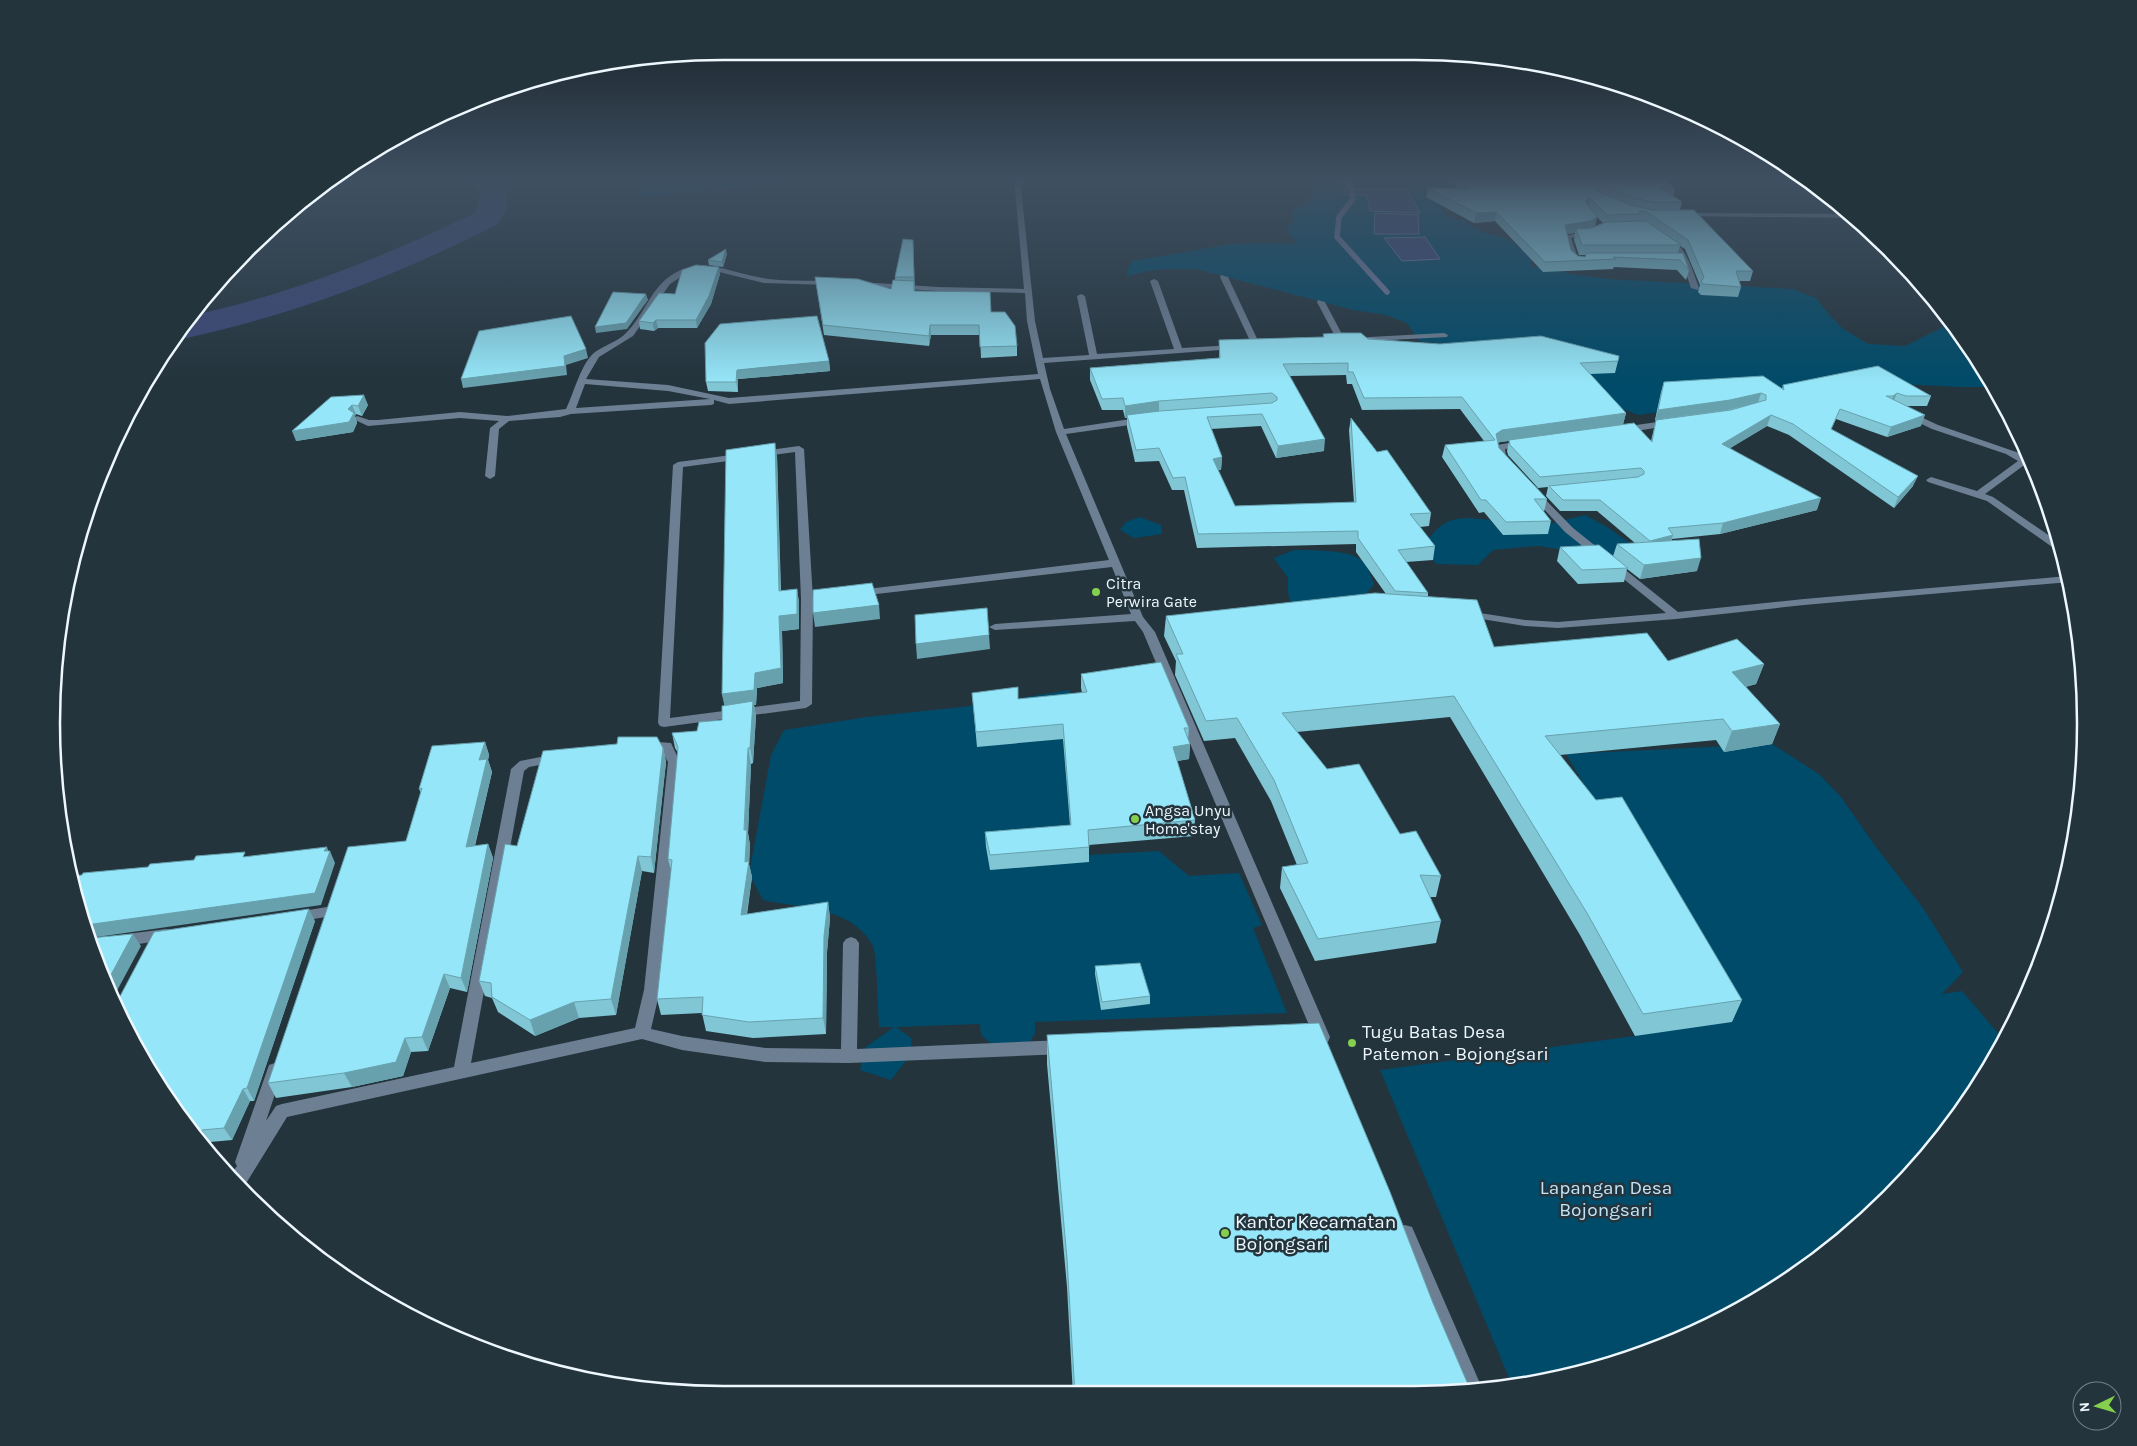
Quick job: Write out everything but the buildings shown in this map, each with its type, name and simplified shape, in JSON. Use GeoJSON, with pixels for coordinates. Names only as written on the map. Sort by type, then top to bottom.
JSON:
{"type":"FeatureCollection","features":[{"type":"Feature","properties":{"kind":"street"},"geometry":{"type":"LineString","coordinates":[[1024,246],[1030,321],[1043,376],[1061,432],[1080,473],[1138,617],[1154,632],[1324,1041],[1302,1037]]}},
{"type":"Feature","properties":{"kind":"street"},"geometry":{"type":"LineString","coordinates":[[1572,246],[1580,261]]}},
{"type":"Feature","properties":{"kind":"street"},"geometry":{"type":"LineString","coordinates":[[1676,246],[1685,259],[1695,288]]}},
{"type":"Feature","properties":{"kind":"street"},"geometry":{"type":"LineString","coordinates":[[1671,259],[1685,259]]}},
{"type":"Feature","properties":{"kind":"street"},"geometry":{"type":"LineString","coordinates":[[570,411],[579,392],[581,381],[596,355],[630,334],[667,282],[690,268],[719,270],[764,281],[838,283]]}},
{"type":"Feature","properties":{"kind":"street"},"geometry":{"type":"LineString","coordinates":[[1224,277],[1256,345]]}},
{"type":"Feature","properties":{"kind":"street"},"geometry":{"type":"LineString","coordinates":[[1154,281],[1179,351]]}},
{"type":"Feature","properties":{"kind":"street"},"geometry":{"type":"LineString","coordinates":[[855,283],[938,289],[1028,291]]}},
{"type":"Feature","properties":{"kind":"street"},"geometry":{"type":"LineString","coordinates":[[1081,296],[1094,358]]}},
{"type":"Feature","properties":{"kind":"street"},"geometry":{"type":"LineString","coordinates":[[1321,302],[1341,340]]}},
{"type":"Feature","properties":{"kind":"street"},"geometry":{"type":"LineString","coordinates":[[1332,341],[1444,335]]}},
{"type":"Feature","properties":{"kind":"street"},"geometry":{"type":"LineString","coordinates":[[1040,361],[1266,345]]}},
{"type":"Feature","properties":{"kind":"street"},"geometry":{"type":"LineString","coordinates":[[356,419],[368,423],[460,415],[507,419],[560,414],[570,411],[729,401],[1043,376]]}},
{"type":"Feature","properties":{"kind":"street"},"geometry":{"type":"LineString","coordinates":[[581,381],[668,388],[729,401]]}},
{"type":"Feature","properties":{"kind":"street"},"geometry":{"type":"LineString","coordinates":[[1902,412],[1935,427],[2014,454],[2023,460]]}},
{"type":"Feature","properties":{"kind":"street"},"geometry":{"type":"LineString","coordinates":[[490,476],[495,428],[507,419]]}},
{"type":"Feature","properties":{"kind":"street"},"geometry":{"type":"LineString","coordinates":[[1061,432],[1151,419]]}},
{"type":"Feature","properties":{"kind":"street"},"geometry":{"type":"LineString","coordinates":[[1610,432],[1678,422]]}},
{"type":"Feature","properties":{"kind":"street"},"geometry":{"type":"LineString","coordinates":[[1512,469],[1501,457],[1500,447],[1534,442]]}},
{"type":"Feature","properties":{"kind":"street"},"geometry":{"type":"LineString","coordinates":[[798,449],[811,598],[806,704],[664,723],[678,465],[798,449]]}},
{"type":"Feature","properties":{"kind":"street"},"geometry":{"type":"LineString","coordinates":[[1978,495],[2023,461]]}},
{"type":"Feature","properties":{"kind":"street"},"geometry":{"type":"LineString","coordinates":[[1931,480],[1990,499],[2051,542]]}},
{"type":"Feature","properties":{"kind":"street"},"geometry":{"type":"LineString","coordinates":[[1536,491],[1569,530],[1676,616]]}},
{"type":"Feature","properties":{"kind":"street"},"geometry":{"type":"LineString","coordinates":[[845,594],[1115,563]]}},
{"type":"Feature","properties":{"kind":"street"},"geometry":{"type":"LineString","coordinates":[[1458,614],[1525,623],[1558,625],[1676,616],[1804,602],[2061,580]]}},
{"type":"Feature","properties":{"kind":"street"},"geometry":{"type":"LineString","coordinates":[[995,628],[1138,617]]}},
{"type":"Feature","properties":{"kind":"street"},"geometry":{"type":"LineString","coordinates":[[630,745],[666,746],[674,762],[652,990],[642,1034]]}},
{"type":"Feature","properties":{"kind":"street"},"geometry":{"type":"LineString","coordinates":[[461,1072],[518,769],[525,764],[573,755]]}},
{"type":"Feature","properties":{"kind":"street"},"geometry":{"type":"LineString","coordinates":[[321,930],[333,895]]}},
{"type":"Feature","properties":{"kind":"street"},"geometry":{"type":"LineString","coordinates":[[279,919],[327,912]]}},
{"type":"Feature","properties":{"kind":"street"},"geometry":{"type":"LineString","coordinates":[[100,943],[183,933]]}},
{"type":"Feature","properties":{"kind":"street"},"geometry":{"type":"LineString","coordinates":[[146,953],[155,937]]}},
{"type":"Feature","properties":{"kind":"street"},"geometry":{"type":"LineString","coordinates":[[849,1056],[851,943]]}},
{"type":"Feature","properties":{"kind":"street"},"geometry":{"type":"LineString","coordinates":[[240,1176],[282,1111],[642,1034],[682,1044],[765,1056],[849,1056],[1085,1046]]}},
{"type":"Feature","properties":{"kind":"street"},"geometry":{"type":"LineString","coordinates":[[239,1175],[278,1059]]}},
{"type":"Feature","properties":{"kind":"street"},"geometry":{"type":"LineString","coordinates":[[1399,1219],[1470,1384]]}},
{"type":"Feature","properties":{"kind":"green space"},"geometry":{"type":"Polygon","coordinates":[[[1217,246],[1518,246],[1530,256],[1532,267],[1550,267],[1569,274],[1608,279],[1793,289],[1816,298],[1842,328],[1868,344],[1905,346],[1945,326],[1985,387],[1900,384],[1769,388],[1719,404],[1638,415],[1464,346],[1419,341],[1407,323],[1386,315],[1353,310],[1196,269],[1152,271],[1127,277],[1127,270],[1132,261],[1217,246]]]}},
{"type":"Feature","properties":{"kind":"green space"},"geometry":{"type":"Polygon","coordinates":[[[1585,515],[1607,527],[1637,548],[1629,566],[1571,551],[1538,546],[1493,550],[1478,565],[1437,564],[1421,549],[1436,530],[1450,521],[1458,519],[1490,520],[1503,535],[1585,515]]]}},
{"type":"Feature","properties":{"kind":"green space"},"geometry":{"type":"Polygon","coordinates":[[[1140,517],[1161,525],[1162,534],[1134,538],[1120,530],[1126,522],[1140,517]]]}},
{"type":"Feature","properties":{"kind":"green space"},"geometry":{"type":"Polygon","coordinates":[[[1294,550],[1327,551],[1352,555],[1361,560],[1366,566],[1374,585],[1359,601],[1293,610],[1288,593],[1288,578],[1274,558],[1294,550]]]}},
{"type":"Feature","properties":{"kind":"green space"},"geometry":{"type":"Polygon","coordinates":[[[1070,690],[1088,855],[1159,851],[1189,876],[1239,873],[1262,925],[1253,928],[1287,1013],[1035,1022],[1035,1033],[1026,1049],[999,1050],[981,1035],[980,1024],[896,1027],[911,1038],[912,1053],[891,1080],[860,1070],[866,1047],[894,1027],[879,1027],[873,946],[864,933],[853,923],[839,916],[824,911],[763,900],[749,874],[771,755],[784,730],[867,717],[962,707],[1070,690]]]}},
{"type":"Feature","properties":{"kind":"green space","name":"Lapangan Desa Bojongsari"},"geometry":{"type":"Polygon","coordinates":[[[1772,744],[1819,774],[1841,797],[1876,847],[1923,908],[1963,972],[1942,994],[1962,991],[1999,1034],[1965,1091],[1940,1127],[1883,1192],[1818,1249],[1745,1297],[1707,1318],[1668,1336],[1586,1363],[1509,1379],[1380,1070],[1635,1036],[1703,984],[1566,754],[1772,744]]]}},
{"type":"Feature","properties":{"kind":"shaded area"},"geometry":{"type":"Polygon","coordinates":[[[1391,246],[1431,246],[1440,259],[1402,261],[1391,246]]]}},
{"type":"Feature","properties":{"kind":"waterway"},"geometry":{"type":"LineString","coordinates":[[192,326],[222,320],[301,297],[377,269],[428,246]]}},
{"type":"Feature","properties":{"kind":"waterway"},"geometry":{"type":"LineString","coordinates":[[1346,246],[1387,292]]}},
{"type":"Feature","properties":{"kind":"place","name":"Citra Perwira Gate"},"geometry":{"type":"Point","coordinates":[1096,592]}},
{"type":"Feature","properties":{"kind":"place","name":"Angsa Unyu Home'stay"},"geometry":{"type":"Point","coordinates":[1135,819]}},
{"type":"Feature","properties":{"kind":"place","name":"Tugu Batas Desa Patemon - Bojongsari"},"geometry":{"type":"Point","coordinates":[1352,1043]}},
{"type":"Feature","properties":{"kind":"place","name":"Kantor Kecamatan Bojongsari"},"geometry":{"type":"Point","coordinates":[1225,1233]}}]}
